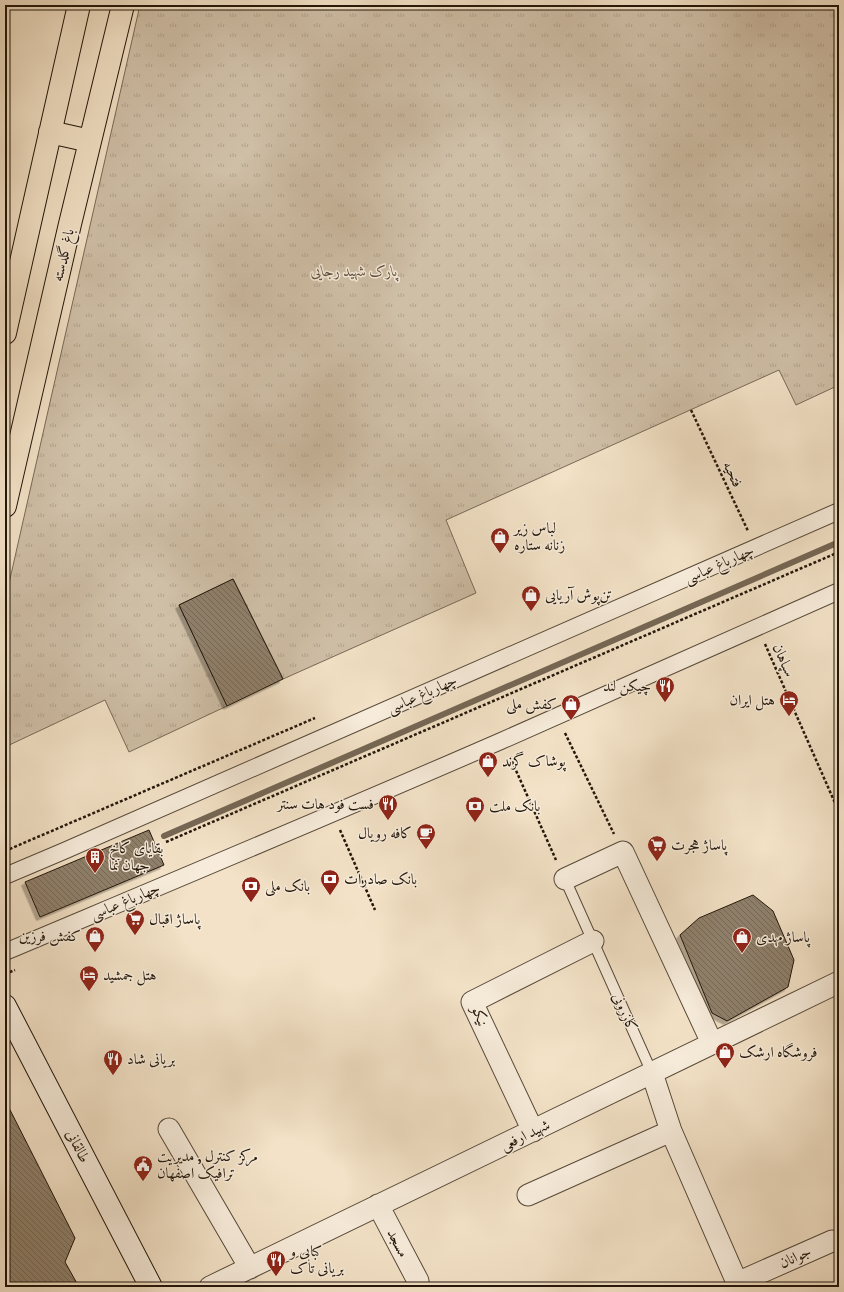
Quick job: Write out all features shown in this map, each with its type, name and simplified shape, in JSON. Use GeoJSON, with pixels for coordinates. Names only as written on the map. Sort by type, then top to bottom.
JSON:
{"type":"FeatureCollection","features":[{"type":"Feature","properties":{"kind":"main road"},"geometry":{"type":"LineString","coordinates":[[5,331],[79,5]]}},
{"type":"Feature","properties":{"kind":"main road","name":"باغ گلدسته"},"geometry":{"type":"LineString","coordinates":[[5,506],[123,5]]}},
{"type":"Feature","properties":{"kind":"main road"},"geometry":{"type":"LineString","coordinates":[[50,132],[90,141]]}},
{"type":"Feature","properties":{"kind":"main road","name":"طالقانی"},"geometry":{"type":"LineString","coordinates":[[5,1006],[151,1287]]}},
{"type":"Feature","properties":{"kind":"street","name":"چهارباغ عباسی"},"geometry":{"type":"LineString","coordinates":[[5,876],[839,511]]}},
{"type":"Feature","properties":{"kind":"street","name":"چهارباغ عباسی"},"geometry":{"type":"LineString","coordinates":[[5,952],[503,740],[757,626],[839,591]]}},
{"type":"Feature","properties":{"kind":"street"},"geometry":{"type":"LineString","coordinates":[[565,879],[623,852],[712,1044]]}},
{"type":"Feature","properties":{"kind":"street","name":"نیکو"},"geometry":{"type":"LineString","coordinates":[[533,1131],[472,1002],[593,941]]}},
{"type":"Feature","properties":{"kind":"street","name":"شهید ارفعی"},"geometry":{"type":"LineString","coordinates":[[210,1287],[839,982]]}},
{"type":"Feature","properties":{"kind":"street","name":"کازرونی"},"geometry":{"type":"LineString","coordinates":[[652,1073],[671,1131],[738,1285]]}},
{"type":"Feature","properties":{"kind":"street"},"geometry":{"type":"LineString","coordinates":[[168,1129],[250,1268]]}},
{"type":"Feature","properties":{"kind":"street"},"geometry":{"type":"LineString","coordinates":[[528,1195],[671,1131]]}},
{"type":"Feature","properties":{"kind":"street","name":"مسجد"},"geometry":{"type":"LineString","coordinates":[[378,1205],[418,1281]]}},
{"type":"Feature","properties":{"kind":"street","name":"جوانان"},"geometry":{"type":"LineString","coordinates":[[738,1285],[832,1241]]}},
{"type":"Feature","properties":{"kind":"lane","name":"کازرونی"},"geometry":{"type":"LineString","coordinates":[[565,879],[652,1073]]}},
{"type":"Feature","properties":{"kind":"path","name":"فتحیه"},"geometry":{"type":"LineString","coordinates":[[691,410],[756,548]]}},
{"type":"Feature","properties":{"kind":"path"},"geometry":{"type":"LineString","coordinates":[[166,842],[839,552]]}},
{"type":"Feature","properties":{"kind":"path","name":"سپاهان"},"geometry":{"type":"LineString","coordinates":[[757,626],[839,812]]}},
{"type":"Feature","properties":{"kind":"path"},"geometry":{"type":"LineString","coordinates":[[557,716],[623,852]]}},
{"type":"Feature","properties":{"kind":"path"},"geometry":{"type":"LineString","coordinates":[[503,740],[565,879]]}},
{"type":"Feature","properties":{"kind":"path"},"geometry":{"type":"LineString","coordinates":[[834,800],[839,798]]}},
{"type":"Feature","properties":{"kind":"path"},"geometry":{"type":"LineString","coordinates":[[333,813],[375,910]]}},
{"type":"Feature","properties":{"kind":"green space","name":"پارک شهید رجایی"},"geometry":{"type":"Polygon","coordinates":[[[140,5],[839,5],[839,385],[796,405],[779,370],[446,520],[476,593],[283,679],[233,579],[179,605],[227,706],[129,752],[105,700],[5,747],[5,601],[140,5]]]}},
{"type":"Feature","properties":{"kind":"building"},"geometry":{"type":"Polygon","coordinates":[[[233,579],[283,679],[227,706],[179,605],[233,579]]]}},
{"type":"Feature","properties":{"kind":"building","name":"بقایای کاخ جهان نما"},"geometry":{"type":"Polygon","coordinates":[[[149,830],[164,865],[40,917],[25,882],[149,830]]]}},
{"type":"Feature","properties":{"kind":"building"},"geometry":{"type":"Polygon","coordinates":[[[753,895],[773,911],[794,960],[788,987],[727,1021],[712,1013],[680,935],[699,918],[753,895]]]}},
{"type":"Feature","properties":{"kind":"building"},"geometry":{"type":"Polygon","coordinates":[[[5,1100],[75,1238],[65,1262],[79,1287],[5,1287],[5,1100]]]}},
{"type":"Feature","properties":{"kind":"waterway"},"geometry":{"type":"LineString","coordinates":[[164,836],[839,542]]}},
{"type":"Feature","properties":{"kind":"place","name":"لباس زیر زنانه ستاره"},"geometry":{"type":"Point","coordinates":[500,554]}},
{"type":"Feature","properties":{"kind":"place","name":"تن‌پوش آریایی"},"geometry":{"type":"Point","coordinates":[531,612]}},
{"type":"Feature","properties":{"kind":"place","name":"چیکن لند"},"geometry":{"type":"Point","coordinates":[665,703]}},
{"type":"Feature","properties":{"kind":"place","name":"هتل ایران"},"geometry":{"type":"Point","coordinates":[789,717]}},
{"type":"Feature","properties":{"kind":"place","name":"کفش ملی"},"geometry":{"type":"Point","coordinates":[571,721]}},
{"type":"Feature","properties":{"kind":"place","name":"پوشاک گرند"},"geometry":{"type":"Point","coordinates":[488,778]}},
{"type":"Feature","properties":{"kind":"place","name":"فست فود هات سنتر"},"geometry":{"type":"Point","coordinates":[388,821]}},
{"type":"Feature","properties":{"kind":"place","name":"بانک ملت"},"geometry":{"type":"Point","coordinates":[475,823]}},
{"type":"Feature","properties":{"kind":"place","name":"کافه رویال"},"geometry":{"type":"Point","coordinates":[426,850]}},
{"type":"Feature","properties":{"kind":"place","name":"پاساژ هجرت"},"geometry":{"type":"Point","coordinates":[657,862]}},
{"type":"Feature","properties":{"kind":"place","name":"بقایای کاخ جهان نما"},"geometry":{"type":"Point","coordinates":[95,874]}},
{"type":"Feature","properties":{"kind":"place","name":"بانک صادرات"},"geometry":{"type":"Point","coordinates":[330,896]}},
{"type":"Feature","properties":{"kind":"place","name":"بانک ملی"},"geometry":{"type":"Point","coordinates":[251,903]}},
{"type":"Feature","properties":{"kind":"place","name":"پاساژ اقبال"},"geometry":{"type":"Point","coordinates":[135,936]}},
{"type":"Feature","properties":{"kind":"place","name":"کفش فرزین"},"geometry":{"type":"Point","coordinates":[95,953]}},
{"type":"Feature","properties":{"kind":"place","name":"پاساژ مهدی"},"geometry":{"type":"Point","coordinates":[742,954]}},
{"type":"Feature","properties":{"kind":"place","name":"هتل جمشید"},"geometry":{"type":"Point","coordinates":[89,992]}},
{"type":"Feature","properties":{"kind":"place","name":"فروشگاه ارشک"},"geometry":{"type":"Point","coordinates":[725,1069]}},
{"type":"Feature","properties":{"kind":"place","name":"بریانی شاد"},"geometry":{"type":"Point","coordinates":[113,1076]}},
{"type":"Feature","properties":{"kind":"place","name":"مرکز کنترل , مدیریت ترافیک اصفهان"},"geometry":{"type":"Point","coordinates":[143,1182]}},
{"type":"Feature","properties":{"kind":"place","name":"کبابی و بریانی تاک"},"geometry":{"type":"Point","coordinates":[276,1277]}}]}
